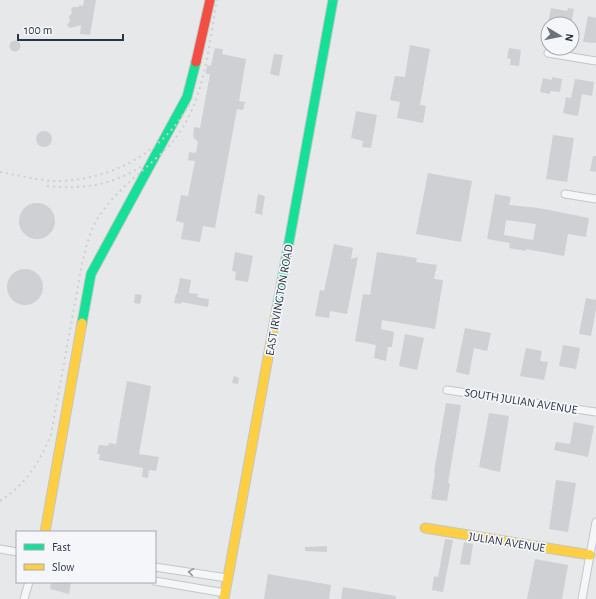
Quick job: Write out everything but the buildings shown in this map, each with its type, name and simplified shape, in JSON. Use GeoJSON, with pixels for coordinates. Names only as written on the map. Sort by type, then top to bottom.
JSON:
{"type":"FeatureCollection","features":[{"type":"Feature","properties":{"kind":"street"},"geometry":{"type":"LineString","coordinates":[[45,531],[91,274],[187,97],[192,82],[210,0]]}},
{"type":"Feature","properties":{"kind":"street","name":"EAST IRVINGTON ROAD"},"geometry":{"type":"LineString","coordinates":[[224,596],[333,0]]}},
{"type":"Feature","properties":{"kind":"street"},"geometry":{"type":"LineString","coordinates":[[566,56],[596,61]]}},
{"type":"Feature","properties":{"kind":"street"},"geometry":{"type":"LineString","coordinates":[[565,194],[596,199]]}},
{"type":"Feature","properties":{"kind":"street","name":"SOUTH JULIAN AVENUE"},"geometry":{"type":"LineString","coordinates":[[447,390],[596,412]]}},
{"type":"Feature","properties":{"kind":"street"},"geometry":{"type":"LineString","coordinates":[[582,599],[596,522]]}},
{"type":"Feature","properties":{"kind":"street","name":"JULIAN AVENUE"},"geometry":{"type":"LineString","coordinates":[[425,528],[590,555]]}},
{"type":"Feature","properties":{"kind":"street"},"geometry":{"type":"LineString","coordinates":[[0,548],[16,552]]}},
{"type":"Feature","properties":{"kind":"street"},"geometry":{"type":"LineString","coordinates":[[156,567],[227,578]]}},
{"type":"Feature","properties":{"kind":"street"},"geometry":{"type":"LineString","coordinates":[[156,581],[224,596]]}},
{"type":"Feature","properties":{"kind":"street"},"geometry":{"type":"LineString","coordinates":[[24,599],[29,583]]}},
{"type":"Feature","properties":{"kind":"railway"},"geometry":{"type":"LineString","coordinates":[[0,501],[17,488],[31,472],[42,454],[51,434],[82,264],[93,227],[104,209],[118,192],[173,142],[188,118],[195,103],[205,69],[217,0]]}},
{"type":"Feature","properties":{"kind":"railway"},"geometry":{"type":"LineString","coordinates":[[0,172],[50,181],[77,180],[97,176],[116,169],[151,149],[179,120],[190,103]]}},
{"type":"Feature","properties":{"kind":"railway"},"geometry":{"type":"LineString","coordinates":[[47,186],[72,187],[96,185],[119,178],[141,167]]}},
{"type":"Feature","properties":{"kind":"traffic: fast"},"geometry":{"type":"LineString","coordinates":[[277,308],[333,0]]}},
{"type":"Feature","properties":{"kind":"traffic: fast"},"geometry":{"type":"LineString","coordinates":[[82,323],[91,274],[187,97],[196,62]]}},
{"type":"Feature","properties":{"kind":"traffic: slow"},"geometry":{"type":"LineString","coordinates":[[224,599],[277,308]]}},
{"type":"Feature","properties":{"kind":"traffic: slow"},"geometry":{"type":"LineString","coordinates":[[45,531],[82,323]]}},
{"type":"Feature","properties":{"kind":"traffic: slow"},"geometry":{"type":"LineString","coordinates":[[425,528],[590,555]]}},
{"type":"Feature","properties":{"kind":"traffic: jam"},"geometry":{"type":"LineString","coordinates":[[196,62],[210,0]]}}]}
